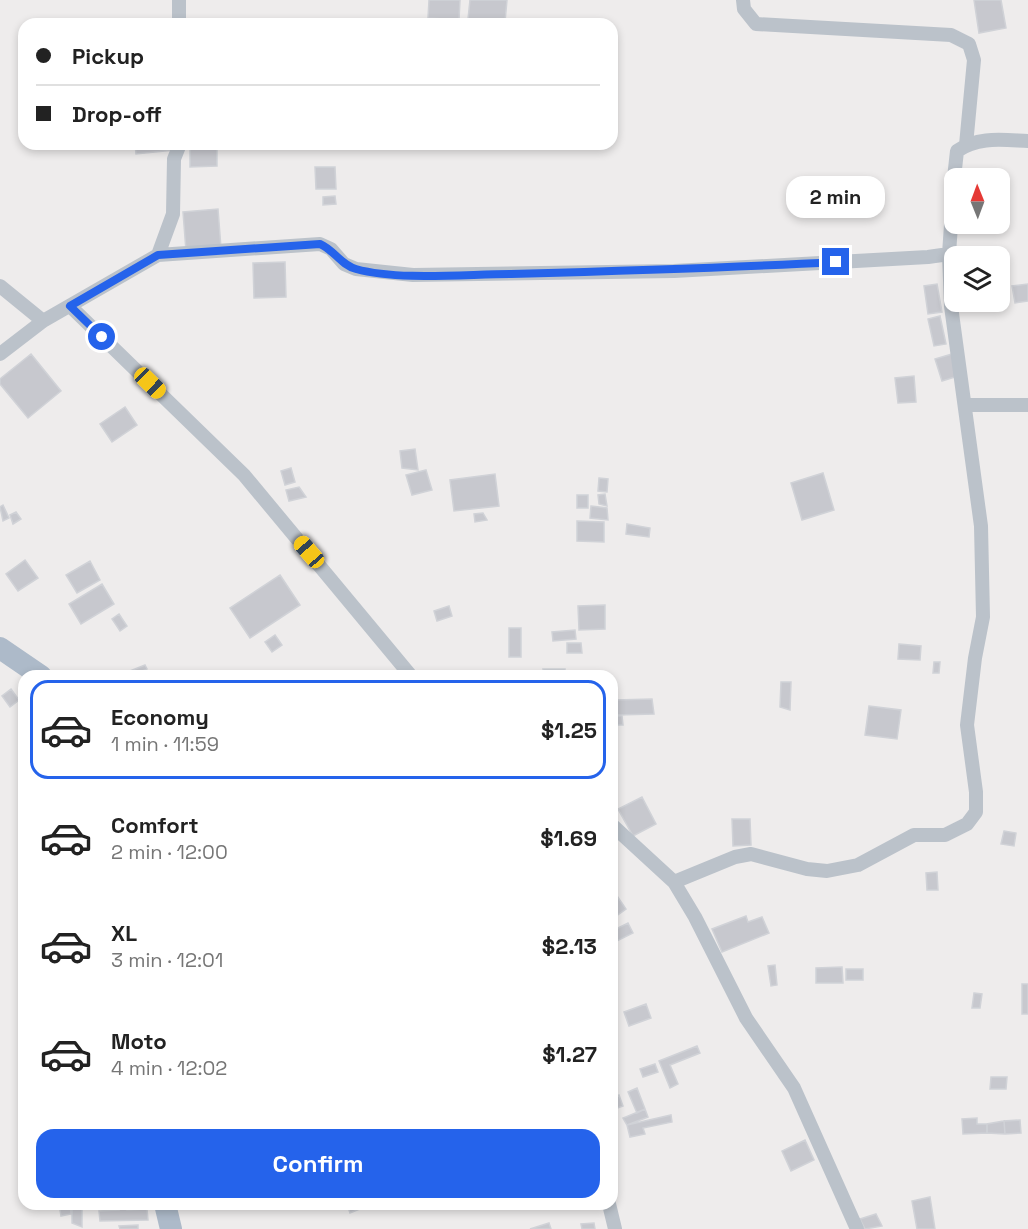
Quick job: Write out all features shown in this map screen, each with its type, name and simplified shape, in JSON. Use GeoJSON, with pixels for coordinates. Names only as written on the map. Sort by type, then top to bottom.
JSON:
{"type":"FeatureCollection","features":[{"type":"Feature","properties":{"kind":"main road"},"geometry":{"type":"LineString","coordinates":[[0,648],[32,670]]}},
{"type":"Feature","properties":{"kind":"main road"},"geometry":{"type":"LineString","coordinates":[[166,1210],[171,1229]]}},
{"type":"Feature","properties":{"kind":"street"},"geometry":{"type":"LineString","coordinates":[[179,0],[179,18]]}},
{"type":"Feature","properties":{"kind":"street"},"geometry":{"type":"LineString","coordinates":[[743,0],[744,9],[756,24],[951,35],[969,44],[974,60],[966,145]]}},
{"type":"Feature","properties":{"kind":"street"},"geometry":{"type":"LineString","coordinates":[[955,168],[957,151],[966,145],[980,140],[1028,141]]}},
{"type":"Feature","properties":{"kind":"street"},"geometry":{"type":"LineString","coordinates":[[158,255],[173,214],[174,159],[178,150]]}},
{"type":"Feature","properties":{"kind":"street"},"geometry":{"type":"LineString","coordinates":[[0,354],[43,321],[158,255],[320,244],[332,249],[344,264],[356,269],[413,275],[674,271],[944,254]]}},
{"type":"Feature","properties":{"kind":"street"},"geometry":{"type":"LineString","coordinates":[[0,286],[43,321]]}},
{"type":"Feature","properties":{"kind":"street"},"geometry":{"type":"LineString","coordinates":[[70,306],[244,475],[406,670]]}},
{"type":"Feature","properties":{"kind":"street"},"geometry":{"type":"LineString","coordinates":[[674,882],[735,857],[751,854],[807,869],[827,871],[858,865],[914,836],[945,835],[967,824],[976,812],[976,792],[967,725],[975,658],[983,617],[981,526],[952,312]]}},
{"type":"Feature","properties":{"kind":"street"},"geometry":{"type":"LineString","coordinates":[[966,405],[1028,405]]}},
{"type":"Feature","properties":{"kind":"street"},"geometry":{"type":"LineString","coordinates":[[618,831],[674,882],[746,1018],[794,1088],[857,1229]]}},
{"type":"Feature","properties":{"kind":"street"},"geometry":{"type":"LineString","coordinates":[[610,1210],[615,1229]]}},
{"type":"Feature","properties":{"kind":"building"},"geometry":{"type":"Polygon","coordinates":[[[429,0],[460,0],[459,18],[428,18],[429,0]]]}},
{"type":"Feature","properties":{"kind":"building"},"geometry":{"type":"Polygon","coordinates":[[[470,0],[507,0],[505,18],[468,18],[470,0]]]}},
{"type":"Feature","properties":{"kind":"building"},"geometry":{"type":"Polygon","coordinates":[[[974,0],[1001,0],[1006,28],[979,33],[974,0]]]}},
{"type":"Feature","properties":{"kind":"building"},"geometry":{"type":"Polygon","coordinates":[[[136,150],[174,150],[136,154],[136,150]]]}},
{"type":"Feature","properties":{"kind":"building"},"geometry":{"type":"Polygon","coordinates":[[[190,150],[217,150],[217,166],[190,167],[190,150]]]}},
{"type":"Feature","properties":{"kind":"building"},"geometry":{"type":"Polygon","coordinates":[[[315,167],[335,167],[336,189],[316,189],[315,167]]]}},
{"type":"Feature","properties":{"kind":"building"},"geometry":{"type":"Polygon","coordinates":[[[335,196],[336,204],[323,205],[323,197],[335,196]]]}},
{"type":"Feature","properties":{"kind":"building"},"geometry":{"type":"Polygon","coordinates":[[[218,209],[221,248],[186,251],[183,212],[218,209]]]}},
{"type":"Feature","properties":{"kind":"building"},"geometry":{"type":"Polygon","coordinates":[[[285,262],[286,297],[254,298],[253,263],[285,262]]]}},
{"type":"Feature","properties":{"kind":"building"},"geometry":{"type":"Polygon","coordinates":[[[937,284],[942,312],[928,314],[924,286],[937,284]]]}},
{"type":"Feature","properties":{"kind":"building"},"geometry":{"type":"Polygon","coordinates":[[[1028,284],[1028,301],[1015,303],[1012,286],[1028,284]]]}},
{"type":"Feature","properties":{"kind":"building"},"geometry":{"type":"Polygon","coordinates":[[[940,316],[946,344],[934,346],[928,319],[940,316]]]}},
{"type":"Feature","properties":{"kind":"building"},"geometry":{"type":"Polygon","coordinates":[[[31,354],[61,391],[28,418],[0,384],[0,379],[31,354]]]}},
{"type":"Feature","properties":{"kind":"building"},"geometry":{"type":"Polygon","coordinates":[[[952,354],[958,376],[942,381],[935,359],[952,354]]]}},
{"type":"Feature","properties":{"kind":"building"},"geometry":{"type":"Polygon","coordinates":[[[914,376],[916,402],[898,403],[895,378],[914,376]]]}},
{"type":"Feature","properties":{"kind":"building"},"geometry":{"type":"Polygon","coordinates":[[[125,407],[137,425],[112,442],[100,424],[125,407]]]}},
{"type":"Feature","properties":{"kind":"building"},"geometry":{"type":"Polygon","coordinates":[[[415,449],[418,470],[402,468],[400,451],[415,449]]]}},
{"type":"Feature","properties":{"kind":"building"},"geometry":{"type":"Polygon","coordinates":[[[291,468],[295,482],[285,485],[281,471],[291,468]]]}},
{"type":"Feature","properties":{"kind":"building"},"geometry":{"type":"Polygon","coordinates":[[[426,470],[432,490],[412,495],[406,475],[426,470]]]}},
{"type":"Feature","properties":{"kind":"building"},"geometry":{"type":"Polygon","coordinates":[[[823,473],[834,510],[802,520],[791,483],[823,473]]]}},
{"type":"Feature","properties":{"kind":"building"},"geometry":{"type":"Polygon","coordinates":[[[495,474],[499,506],[454,511],[450,480],[495,474]]]}},
{"type":"Feature","properties":{"kind":"building"},"geometry":{"type":"Polygon","coordinates":[[[599,478],[608,479],[607,492],[598,491],[599,478]]]}},
{"type":"Feature","properties":{"kind":"building"},"geometry":{"type":"Polygon","coordinates":[[[299,487],[306,497],[289,501],[286,490],[299,487]]]}},
{"type":"Feature","properties":{"kind":"building"},"geometry":{"type":"Polygon","coordinates":[[[605,494],[607,506],[599,504],[598,495],[605,494]]]}},
{"type":"Feature","properties":{"kind":"building"},"geometry":{"type":"Polygon","coordinates":[[[577,495],[588,495],[588,508],[577,508],[577,495]]]}},
{"type":"Feature","properties":{"kind":"building"},"geometry":{"type":"Polygon","coordinates":[[[3,505],[9,518],[3,521],[0,507],[3,505]]]}},
{"type":"Feature","properties":{"kind":"building"},"geometry":{"type":"Polygon","coordinates":[[[591,506],[607,508],[608,520],[590,518],[591,506]]]}},
{"type":"Feature","properties":{"kind":"building"},"geometry":{"type":"Polygon","coordinates":[[[16,512],[21,519],[13,524],[10,515],[16,512]]]}},
{"type":"Feature","properties":{"kind":"building"},"geometry":{"type":"Polygon","coordinates":[[[483,513],[487,520],[475,522],[474,514],[483,513]]]}},
{"type":"Feature","properties":{"kind":"building"},"geometry":{"type":"Polygon","coordinates":[[[577,521],[604,522],[604,542],[577,541],[577,521]]]}},
{"type":"Feature","properties":{"kind":"building"},"geometry":{"type":"Polygon","coordinates":[[[627,524],[650,528],[649,537],[626,534],[627,524]]]}},
{"type":"Feature","properties":{"kind":"building"},"geometry":{"type":"Polygon","coordinates":[[[25,560],[38,578],[18,591],[6,574],[25,560]]]}},
{"type":"Feature","properties":{"kind":"building"},"geometry":{"type":"Polygon","coordinates":[[[90,561],[100,580],[77,593],[66,575],[90,561]]]}},
{"type":"Feature","properties":{"kind":"building"},"geometry":{"type":"Polygon","coordinates":[[[280,575],[300,605],[250,638],[230,608],[280,575]]]}},
{"type":"Feature","properties":{"kind":"building"},"geometry":{"type":"Polygon","coordinates":[[[102,584],[114,604],[81,624],[69,604],[102,584]]]}},
{"type":"Feature","properties":{"kind":"building"},"geometry":{"type":"Polygon","coordinates":[[[605,605],[605,629],[579,630],[578,606],[605,605]]]}},
{"type":"Feature","properties":{"kind":"building"},"geometry":{"type":"Polygon","coordinates":[[[449,606],[452,616],[437,621],[434,611],[449,606]]]}},
{"type":"Feature","properties":{"kind":"building"},"geometry":{"type":"Polygon","coordinates":[[[119,614],[127,626],[120,631],[112,619],[119,614]]]}},
{"type":"Feature","properties":{"kind":"building"},"geometry":{"type":"Polygon","coordinates":[[[509,628],[521,628],[521,657],[509,657],[509,628]]]}},
{"type":"Feature","properties":{"kind":"building"},"geometry":{"type":"Polygon","coordinates":[[[575,630],[576,639],[553,641],[552,632],[575,630]]]}},
{"type":"Feature","properties":{"kind":"building"},"geometry":{"type":"Polygon","coordinates":[[[275,635],[282,645],[272,652],[265,642],[275,635]]]}},
{"type":"Feature","properties":{"kind":"building"},"geometry":{"type":"Polygon","coordinates":[[[567,643],[581,643],[582,653],[567,653],[567,643]]]}},
{"type":"Feature","properties":{"kind":"building"},"geometry":{"type":"Polygon","coordinates":[[[899,644],[921,646],[920,660],[898,659],[899,644]]]}},
{"type":"Feature","properties":{"kind":"building"},"geometry":{"type":"Polygon","coordinates":[[[934,662],[940,662],[939,673],[933,673],[934,662]]]}},
{"type":"Feature","properties":{"kind":"building"},"geometry":{"type":"Polygon","coordinates":[[[145,665],[147,669],[145,670],[132,670],[145,665]]]}},
{"type":"Feature","properties":{"kind":"building"},"geometry":{"type":"Polygon","coordinates":[[[781,682],[791,682],[790,710],[780,707],[781,682]]]}},
{"type":"Feature","properties":{"kind":"building"},"geometry":{"type":"Polygon","coordinates":[[[11,689],[18,701],[10,707],[2,696],[11,689]]]}},
{"type":"Feature","properties":{"kind":"building"},"geometry":{"type":"Polygon","coordinates":[[[652,699],[654,714],[618,715],[618,700],[652,699]]]}},
{"type":"Feature","properties":{"kind":"building"},"geometry":{"type":"Polygon","coordinates":[[[869,706],[901,710],[897,739],[865,735],[869,706]]]}},
{"type":"Feature","properties":{"kind":"building"},"geometry":{"type":"Polygon","coordinates":[[[618,716],[622,716],[623,725],[618,725],[618,716]]]}},
{"type":"Feature","properties":{"kind":"building"},"geometry":{"type":"Polygon","coordinates":[[[642,797],[656,824],[633,836],[618,809],[642,797]]]}},
{"type":"Feature","properties":{"kind":"building"},"geometry":{"type":"Polygon","coordinates":[[[732,819],[750,819],[751,845],[733,846],[732,819]]]}},
{"type":"Feature","properties":{"kind":"building"},"geometry":{"type":"Polygon","coordinates":[[[1004,831],[1016,833],[1014,846],[1001,844],[1004,831]]]}},
{"type":"Feature","properties":{"kind":"building"},"geometry":{"type":"Polygon","coordinates":[[[937,872],[938,890],[927,890],[926,873],[937,872]]]}},
{"type":"Feature","properties":{"kind":"building"},"geometry":{"type":"Polygon","coordinates":[[[618,897],[626,909],[618,915],[618,897]]]}},
{"type":"Feature","properties":{"kind":"building"},"geometry":{"type":"Polygon","coordinates":[[[746,916],[748,922],[762,917],[769,933],[722,952],[712,929],[746,916]]]}},
{"type":"Feature","properties":{"kind":"building"},"geometry":{"type":"Polygon","coordinates":[[[628,923],[633,933],[618,940],[618,928],[628,923]]]}},
{"type":"Feature","properties":{"kind":"building"},"geometry":{"type":"Polygon","coordinates":[[[775,965],[777,985],[771,986],[768,966],[775,965]]]}},
{"type":"Feature","properties":{"kind":"building"},"geometry":{"type":"Polygon","coordinates":[[[842,967],[843,983],[816,983],[816,968],[842,967]]]}},
{"type":"Feature","properties":{"kind":"building"},"geometry":{"type":"Polygon","coordinates":[[[846,969],[863,969],[863,980],[846,980],[846,969]]]}},
{"type":"Feature","properties":{"kind":"building"},"geometry":{"type":"Polygon","coordinates":[[[1022,984],[1028,984],[1028,1014],[1022,1014],[1022,984]]]}},
{"type":"Feature","properties":{"kind":"building"},"geometry":{"type":"Polygon","coordinates":[[[974,993],[982,994],[980,1008],[972,1008],[974,993]]]}},
{"type":"Feature","properties":{"kind":"building"},"geometry":{"type":"Polygon","coordinates":[[[646,1004],[651,1018],[629,1026],[624,1012],[646,1004]]]}},
{"type":"Feature","properties":{"kind":"building"},"geometry":{"type":"Polygon","coordinates":[[[697,1046],[700,1053],[670,1065],[678,1084],[670,1088],[659,1061],[697,1046]]]}},
{"type":"Feature","properties":{"kind":"building"},"geometry":{"type":"Polygon","coordinates":[[[655,1064],[658,1072],[643,1077],[640,1069],[655,1064]]]}},
{"type":"Feature","properties":{"kind":"building"},"geometry":{"type":"Polygon","coordinates":[[[991,1077],[1007,1077],[1006,1089],[990,1089],[991,1077]]]}},
{"type":"Feature","properties":{"kind":"building"},"geometry":{"type":"Polygon","coordinates":[[[637,1088],[645,1109],[637,1113],[628,1092],[637,1088]]]}},
{"type":"Feature","properties":{"kind":"building"},"geometry":{"type":"Polygon","coordinates":[[[618,1095],[623,1106],[618,1108],[618,1095]]]}},
{"type":"Feature","properties":{"kind":"building"},"geometry":{"type":"Polygon","coordinates":[[[645,1109],[648,1117],[627,1125],[623,1118],[645,1109]]]}},
{"type":"Feature","properties":{"kind":"building"},"geometry":{"type":"Polygon","coordinates":[[[671,1115],[672,1122],[643,1128],[645,1134],[630,1137],[627,1125],[671,1115]]]}},
{"type":"Feature","properties":{"kind":"building"},"geometry":{"type":"Polygon","coordinates":[[[977,1118],[977,1124],[987,1124],[987,1133],[963,1134],[962,1119],[977,1118]]]}},
{"type":"Feature","properties":{"kind":"building"},"geometry":{"type":"Polygon","coordinates":[[[1020,1120],[1021,1133],[1005,1134],[1004,1121],[1020,1120]]]}},
{"type":"Feature","properties":{"kind":"building"},"geometry":{"type":"Polygon","coordinates":[[[1004,1121],[1005,1134],[987,1133],[987,1124],[1004,1121]]]}},
{"type":"Feature","properties":{"kind":"building"},"geometry":{"type":"Polygon","coordinates":[[[805,1140],[814,1160],[791,1171],[782,1151],[805,1140]]]}},
{"type":"Feature","properties":{"kind":"building"},"geometry":{"type":"Polygon","coordinates":[[[930,1197],[935,1229],[917,1229],[912,1201],[930,1197]]]}},
{"type":"Feature","properties":{"kind":"building"},"geometry":{"type":"Polygon","coordinates":[[[60,1210],[71,1210],[71,1214],[61,1216],[60,1210]]]}},
{"type":"Feature","properties":{"kind":"building"},"geometry":{"type":"Polygon","coordinates":[[[72,1210],[82,1210],[82,1227],[72,1223],[72,1210]]]}},
{"type":"Feature","properties":{"kind":"building"},"geometry":{"type":"Polygon","coordinates":[[[147,1210],[148,1220],[100,1221],[99,1211],[147,1210]]]}},
{"type":"Feature","properties":{"kind":"building"},"geometry":{"type":"Polygon","coordinates":[[[876,1214],[882,1226],[865,1229],[860,1219],[876,1214]]]}},
{"type":"Feature","properties":{"kind":"building"},"geometry":{"type":"Polygon","coordinates":[[[549,1223],[551,1229],[530,1229],[549,1223]]]}},
{"type":"Feature","properties":{"kind":"building"},"geometry":{"type":"Polygon","coordinates":[[[594,1223],[595,1229],[582,1229],[581,1224],[594,1223]]]}},
{"type":"Feature","properties":{"kind":"building"},"geometry":{"type":"Polygon","coordinates":[[[138,1225],[138,1229],[120,1229],[119,1226],[138,1225]]]}},
{"type":"Feature","properties":{"kind":"route"},"geometry":{"type":"LineString","coordinates":[[102,337],[70,306],[158,255],[320,244],[332,249],[344,264],[356,269],[413,275],[674,271],[836,262]]}}]}
